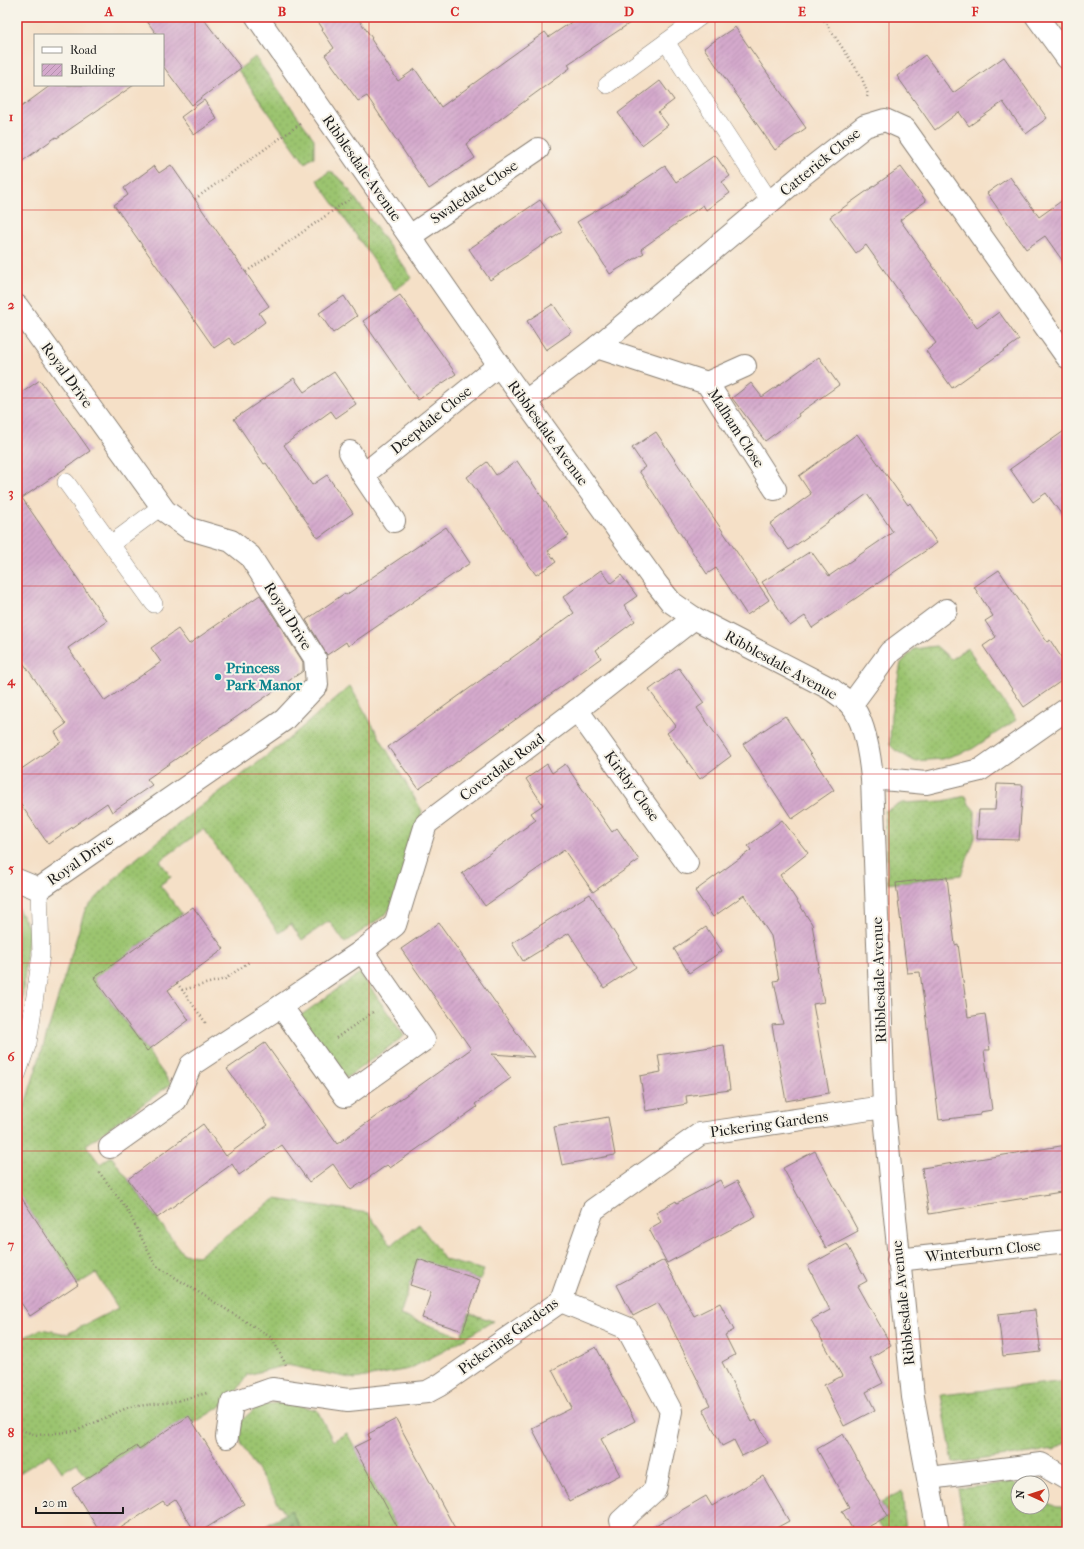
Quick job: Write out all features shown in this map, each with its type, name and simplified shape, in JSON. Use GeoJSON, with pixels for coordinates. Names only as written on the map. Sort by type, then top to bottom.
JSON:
{"type":"FeatureCollection","features":[{"type":"Feature","properties":{"kind":"street","name":"Ribblesdale Avenue"},"geometry":{"type":"LineString","coordinates":[[257,17],[499,365],[671,602],[694,618],[831,689],[851,705],[861,723],[870,757],[872,778],[884,1107],[898,1260],[913,1397],[938,1532]]}},
{"type":"Feature","properties":{"kind":"street"},"geometry":{"type":"LineString","coordinates":[[1046,20],[1067,58]]}},
{"type":"Feature","properties":{"kind":"street","name":"Catterick Close"},"geometry":{"type":"LineString","coordinates":[[526,401],[597,347],[771,203],[801,176],[865,126],[885,120],[905,130],[1067,357]]}},
{"type":"Feature","properties":{"kind":"street","name":"Swaledale Close"},"geometry":{"type":"LineString","coordinates":[[410,236],[538,149]]}},
{"type":"Feature","properties":{"kind":"street","name":"Royal Drive"},"geometry":{"type":"LineString","coordinates":[[17,306],[165,510],[190,529],[231,541],[250,556],[315,658],[317,685],[284,720],[39,889],[17,880]]}},
{"type":"Feature","properties":{"kind":"street","name":"Malham Close"},"geometry":{"type":"LineString","coordinates":[[597,347],[707,383],[775,489]]}},
{"type":"Feature","properties":{"kind":"street","name":"Deepdale Close"},"geometry":{"type":"LineString","coordinates":[[363,475],[499,365]]}},
{"type":"Feature","properties":{"kind":"street"},"geometry":{"type":"LineString","coordinates":[[707,383],[745,366]]}},
{"type":"Feature","properties":{"kind":"street"},"geometry":{"type":"LineString","coordinates":[[350,452],[363,475],[394,521]]}},
{"type":"Feature","properties":{"kind":"street"},"geometry":{"type":"LineString","coordinates":[[851,705],[890,652],[946,610]]}},
{"type":"Feature","properties":{"kind":"street","name":"Coverdale Road"},"geometry":{"type":"LineString","coordinates":[[110,1147],[176,1100],[190,1065],[362,951],[396,925],[426,824],[577,710],[694,618]]}},
{"type":"Feature","properties":{"kind":"street"},"geometry":{"type":"LineString","coordinates":[[872,778],[926,783],[980,770],[1067,709]]}},
{"type":"Feature","properties":{"kind":"street","name":"Kirkby Close"},"geometry":{"type":"LineString","coordinates":[[577,710],[688,862]]}},
{"type":"Feature","properties":{"kind":"street"},"geometry":{"type":"LineString","coordinates":[[281,1006],[345,1096],[424,1040],[362,951]]}},
{"type":"Feature","properties":{"kind":"street","name":"Pickering Gardens"},"geometry":{"type":"LineString","coordinates":[[227,1437],[232,1403],[272,1389],[348,1400],[428,1392],[440,1386],[561,1300],[593,1210],[700,1134],[884,1107]]}},
{"type":"Feature","properties":{"kind":"street","name":"Winterburn Close"},"geometry":{"type":"LineString","coordinates":[[898,1260],[1067,1241]]}},
{"type":"Feature","properties":{"kind":"street"},"geometry":{"type":"LineString","coordinates":[[561,1300],[627,1328],[671,1411],[655,1490],[621,1521]]}},
{"type":"Feature","properties":{"kind":"street"},"geometry":{"type":"LineString","coordinates":[[929,1478],[1041,1464],[1065,1478]]}},
{"type":"Feature","properties":{"kind":"lane"},"geometry":{"type":"LineString","coordinates":[[607,85],[700,17]]}},
{"type":"Feature","properties":{"kind":"lane"},"geometry":{"type":"LineString","coordinates":[[666,42],[771,203]]}},
{"type":"Feature","properties":{"kind":"lane"},"geometry":{"type":"LineString","coordinates":[[66,482],[154,604]]}},
{"type":"Feature","properties":{"kind":"lane"},"geometry":{"type":"LineString","coordinates":[[111,544],[162,506]]}},
{"type":"Feature","properties":{"kind":"lane"},"geometry":{"type":"LineString","coordinates":[[17,1075],[28,1043],[41,955],[39,889]]}},
{"type":"Feature","properties":{"kind":"path"},"geometry":{"type":"LineString","coordinates":[[822,17],[862,78],[868,94],[866,101]]}},
{"type":"Feature","properties":{"kind":"path"},"geometry":{"type":"LineString","coordinates":[[194,199],[321,109]]}},
{"type":"Feature","properties":{"kind":"path"},"geometry":{"type":"LineString","coordinates":[[246,272],[373,183]]}},
{"type":"Feature","properties":{"kind":"path"},"geometry":{"type":"LineString","coordinates":[[182,990],[225,979],[249,962]]}},
{"type":"Feature","properties":{"kind":"path"},"geometry":{"type":"LineString","coordinates":[[177,983],[222,1044]]}},
{"type":"Feature","properties":{"kind":"path"},"geometry":{"type":"LineString","coordinates":[[315,1054],[394,996]]}},
{"type":"Feature","properties":{"kind":"path"},"geometry":{"type":"LineString","coordinates":[[96,1168],[127,1209],[155,1265],[272,1338],[301,1393]]}},
{"type":"Feature","properties":{"kind":"path"},"geometry":{"type":"LineString","coordinates":[[17,1429],[37,1435],[76,1431],[129,1407],[173,1402],[214,1391]]}},
{"type":"Feature","properties":{"kind":"green space"},"geometry":{"type":"Polygon","coordinates":[[[255,57],[314,139],[314,157],[305,163],[238,70],[255,57]]]}},
{"type":"Feature","properties":{"kind":"green space"},"geometry":{"type":"Polygon","coordinates":[[[330,171],[342,180],[412,278],[395,290],[317,180],[330,171]]]}},
{"type":"Feature","properties":{"kind":"green space"},"geometry":{"type":"Polygon","coordinates":[[[936,646],[951,659],[967,648],[1016,720],[972,749],[943,759],[914,761],[895,750],[890,745],[891,714],[901,663],[914,649],[936,646]]]}},
{"type":"Feature","properties":{"kind":"green space"},"geometry":{"type":"Polygon","coordinates":[[[350,686],[422,811],[400,894],[386,914],[345,943],[329,921],[302,940],[291,924],[279,933],[203,829],[160,861],[171,877],[160,885],[182,914],[94,979],[171,1084],[86,1145],[100,1164],[111,1156],[183,1254],[198,1256],[275,1199],[368,1213],[391,1245],[419,1224],[445,1260],[484,1270],[480,1280],[418,1260],[400,1315],[461,1336],[469,1313],[493,1321],[444,1351],[409,1369],[355,1379],[287,1365],[247,1375],[231,1400],[194,1423],[189,1417],[139,1449],[137,1446],[87,1478],[77,1463],[62,1472],[50,1454],[18,1474],[17,1341],[41,1329],[67,1334],[118,1308],[96,1273],[78,1284],[22,1199],[17,1202],[17,1131],[85,910],[126,867],[192,813],[285,742],[350,686]]]}},
{"type":"Feature","properties":{"kind":"green space"},"geometry":{"type":"Polygon","coordinates":[[[966,796],[969,804],[975,811],[975,838],[961,875],[888,884],[885,811],[902,803],[943,801],[966,796]]]}},
{"type":"Feature","properties":{"kind":"green space"},"geometry":{"type":"Polygon","coordinates":[[[17,906],[29,929],[17,1052],[17,906]]]}},
{"type":"Feature","properties":{"kind":"green space"},"geometry":{"type":"Polygon","coordinates":[[[360,973],[404,1036],[346,1078],[300,1016],[360,973]]]}},
{"type":"Feature","properties":{"kind":"green space"},"geometry":{"type":"Polygon","coordinates":[[[1067,1381],[1067,1441],[1054,1450],[953,1463],[941,1395],[1067,1381]]]}},
{"type":"Feature","properties":{"kind":"green space"},"geometry":{"type":"Polygon","coordinates":[[[284,1402],[317,1410],[333,1441],[347,1433],[400,1532],[302,1532],[291,1511],[285,1514],[242,1446],[239,1433],[242,1420],[258,1406],[284,1402]]]}},
{"type":"Feature","properties":{"kind":"green space"},"geometry":{"type":"Polygon","coordinates":[[[1010,1482],[1010,1515],[1050,1515],[1050,1503],[1057,1507],[1067,1507],[1067,1532],[966,1532],[958,1489],[1010,1482]]]}},
{"type":"Feature","properties":{"kind":"green space"},"geometry":{"type":"Polygon","coordinates":[[[902,1491],[906,1532],[885,1532],[877,1522],[888,1516],[881,1502],[902,1491]]]}},
{"type":"Feature","properties":{"kind":"green space"},"geometry":{"type":"Polygon","coordinates":[[[291,1510],[302,1532],[256,1532],[291,1510]]]}},
{"type":"Feature","properties":{"kind":"building"},"geometry":{"type":"Polygon","coordinates":[[[144,17],[202,17],[241,68],[192,105],[164,67],[164,34],[156,34],[144,17]]]}},
{"type":"Feature","properties":{"kind":"building"},"geometry":{"type":"Polygon","coordinates":[[[315,17],[357,17],[372,38],[371,39],[398,81],[415,69],[441,107],[545,32],[549,37],[579,17],[639,17],[568,64],[570,68],[466,144],[475,158],[429,189],[367,96],[358,101],[325,55],[334,48],[315,17]]]}},
{"type":"Feature","properties":{"kind":"building"},"geometry":{"type":"Polygon","coordinates":[[[735,27],[806,128],[775,150],[704,48],[735,27]]]}},
{"type":"Feature","properties":{"kind":"building"},"geometry":{"type":"Polygon","coordinates":[[[925,55],[953,93],[1004,57],[1047,118],[1026,134],[1003,102],[969,126],[959,112],[935,130],[897,76],[925,55]]]}},
{"type":"Feature","properties":{"kind":"building"},"geometry":{"type":"Polygon","coordinates":[[[660,81],[674,100],[658,112],[668,125],[642,145],[618,113],[660,81]]]}},
{"type":"Feature","properties":{"kind":"building"},"geometry":{"type":"Polygon","coordinates":[[[50,86],[133,86],[17,165],[17,110],[50,86]]]}},
{"type":"Feature","properties":{"kind":"building"},"geometry":{"type":"Polygon","coordinates":[[[204,100],[217,119],[194,135],[181,117],[204,100]]]}},
{"type":"Feature","properties":{"kind":"building"},"geometry":{"type":"Polygon","coordinates":[[[715,155],[730,176],[722,182],[730,193],[706,210],[703,205],[641,249],[644,253],[610,274],[577,222],[665,166],[676,182],[715,155]]]}},
{"type":"Feature","properties":{"kind":"building"},"geometry":{"type":"Polygon","coordinates":[[[171,165],[269,306],[259,313],[265,322],[234,345],[229,338],[214,348],[114,205],[128,195],[124,188],[154,166],[159,173],[171,165]]]}},
{"type":"Feature","properties":{"kind":"building"},"geometry":{"type":"Polygon","coordinates":[[[901,167],[926,201],[900,220],[977,328],[999,312],[1019,340],[952,388],[926,351],[936,343],[866,245],[856,253],[830,217],[901,167]]]}},
{"type":"Feature","properties":{"kind":"building"},"geometry":{"type":"Polygon","coordinates":[[[1010,177],[1039,217],[1067,197],[1067,267],[1045,236],[1026,249],[987,193],[1010,177]]]}},
{"type":"Feature","properties":{"kind":"building"},"geometry":{"type":"Polygon","coordinates":[[[540,200],[562,232],[490,280],[469,249],[540,200]]]}},
{"type":"Feature","properties":{"kind":"building"},"geometry":{"type":"Polygon","coordinates":[[[400,295],[456,374],[418,400],[363,321],[400,295]]]}},
{"type":"Feature","properties":{"kind":"building"},"geometry":{"type":"Polygon","coordinates":[[[344,296],[357,316],[333,333],[319,313],[344,296]]]}},
{"type":"Feature","properties":{"kind":"building"},"geometry":{"type":"Polygon","coordinates":[[[553,304],[572,332],[546,350],[527,321],[553,304]]]}},
{"type":"Feature","properties":{"kind":"building"},"geometry":{"type":"Polygon","coordinates":[[[819,357],[839,385],[798,414],[799,416],[765,441],[732,398],[751,383],[762,397],[819,357]]]}},
{"type":"Feature","properties":{"kind":"building"},"geometry":{"type":"Polygon","coordinates":[[[334,372],[356,404],[336,418],[331,411],[284,445],[312,485],[327,475],[353,513],[318,538],[266,463],[264,464],[234,419],[294,378],[304,392],[334,372]]]}},
{"type":"Feature","properties":{"kind":"building","name":"Princess Park Manor"},"geometry":{"type":"Polygon","coordinates":[[[40,380],[90,451],[22,498],[107,621],[68,648],[105,701],[161,662],[151,648],[178,629],[189,644],[260,595],[303,662],[303,671],[147,779],[152,785],[112,812],[107,803],[48,844],[17,799],[17,772],[61,742],[55,732],[66,724],[17,654],[17,396],[40,380]]]}},
{"type":"Feature","properties":{"kind":"building"},"geometry":{"type":"Polygon","coordinates":[[[1067,429],[1067,522],[1046,493],[1033,502],[1010,469],[1067,429]]]}},
{"type":"Feature","properties":{"kind":"building"},"geometry":{"type":"Polygon","coordinates":[[[656,432],[769,600],[747,615],[716,568],[707,574],[639,471],[645,467],[632,448],[656,432]]]}},
{"type":"Feature","properties":{"kind":"building"},"geometry":{"type":"Polygon","coordinates":[[[857,434],[908,505],[910,503],[937,543],[812,628],[805,616],[790,626],[762,582],[811,551],[829,576],[893,532],[867,494],[789,550],[770,524],[811,494],[799,476],[857,434]]]}},
{"type":"Feature","properties":{"kind":"building"},"geometry":{"type":"Polygon","coordinates":[[[517,461],[569,536],[548,551],[556,562],[536,575],[467,477],[487,462],[496,475],[517,461]]]}},
{"type":"Feature","properties":{"kind":"building"},"geometry":{"type":"Polygon","coordinates":[[[446,527],[470,563],[348,646],[346,642],[327,655],[306,620],[345,593],[346,595],[446,527]]]}},
{"type":"Feature","properties":{"kind":"building"},"geometry":{"type":"Polygon","coordinates":[[[601,570],[611,583],[621,575],[637,596],[624,605],[635,621],[596,650],[601,658],[419,789],[388,747],[574,613],[563,597],[601,570]]]}},
{"type":"Feature","properties":{"kind":"building"},"geometry":{"type":"Polygon","coordinates":[[[999,570],[1047,642],[1050,640],[1067,666],[1067,677],[1024,707],[983,646],[996,637],[985,621],[993,616],[974,587],[999,570]]]}},
{"type":"Feature","properties":{"kind":"building"},"geometry":{"type":"Polygon","coordinates":[[[679,668],[704,703],[697,708],[731,756],[700,779],[667,733],[676,726],[649,690],[679,668]]]}},
{"type":"Feature","properties":{"kind":"building"},"geometry":{"type":"Polygon","coordinates":[[[785,716],[834,790],[792,819],[743,744],[785,716]]]}},
{"type":"Feature","properties":{"kind":"building"},"geometry":{"type":"Polygon","coordinates":[[[547,764],[552,773],[565,764],[612,832],[617,828],[639,860],[593,892],[564,850],[485,906],[462,873],[536,820],[531,813],[543,805],[526,779],[547,764]]]}},
{"type":"Feature","properties":{"kind":"building"},"geometry":{"type":"Polygon","coordinates":[[[997,784],[1023,785],[1019,840],[977,839],[979,810],[995,810],[997,784]]]}},
{"type":"Feature","properties":{"kind":"building"},"geometry":{"type":"Polygon","coordinates":[[[782,820],[808,853],[780,875],[812,924],[819,966],[817,967],[824,1002],[813,1004],[829,1093],[786,1101],[772,1025],[783,1024],[774,981],[779,980],[771,936],[744,895],[713,917],[695,891],[751,850],[748,846],[782,820]]]}},
{"type":"Feature","properties":{"kind":"building"},"geometry":{"type":"Polygon","coordinates":[[[947,877],[955,945],[958,944],[968,1017],[985,1014],[990,1050],[984,1050],[992,1110],[980,1112],[980,1115],[939,1120],[920,972],[907,973],[896,883],[947,877]]]}},
{"type":"Feature","properties":{"kind":"building"},"geometry":{"type":"Polygon","coordinates":[[[590,894],[636,967],[604,988],[569,933],[523,961],[512,943],[590,894]]]}},
{"type":"Feature","properties":{"kind":"building"},"geometry":{"type":"Polygon","coordinates":[[[193,907],[224,949],[168,990],[189,1020],[147,1051],[94,978],[193,907]]]}},
{"type":"Feature","properties":{"kind":"building"},"geometry":{"type":"Polygon","coordinates":[[[439,923],[534,1057],[492,1054],[511,1078],[475,1104],[477,1107],[390,1168],[387,1165],[351,1190],[333,1164],[309,1182],[282,1145],[239,1175],[232,1164],[157,1218],[128,1179],[203,1124],[226,1156],[268,1125],[227,1069],[265,1043],[337,1144],[471,1049],[401,949],[439,923]]]}},
{"type":"Feature","properties":{"kind":"building"},"geometry":{"type":"Polygon","coordinates":[[[706,927],[722,951],[689,973],[674,949],[706,927]]]}},
{"type":"Feature","properties":{"kind":"building"},"geometry":{"type":"Polygon","coordinates":[[[724,1045],[730,1090],[686,1096],[687,1104],[646,1111],[640,1076],[661,1072],[658,1055],[724,1045]]]}},
{"type":"Feature","properties":{"kind":"building"},"geometry":{"type":"Polygon","coordinates":[[[608,1117],[615,1155],[562,1165],[554,1127],[608,1117]]]}},
{"type":"Feature","properties":{"kind":"building"},"geometry":{"type":"Polygon","coordinates":[[[1067,1145],[1067,1191],[929,1214],[922,1168],[1067,1145]]]}},
{"type":"Feature","properties":{"kind":"building"},"geometry":{"type":"Polygon","coordinates":[[[815,1151],[858,1231],[826,1248],[783,1168],[815,1151]]]}},
{"type":"Feature","properties":{"kind":"building"},"geometry":{"type":"Polygon","coordinates":[[[720,1180],[724,1188],[737,1181],[756,1216],[667,1263],[649,1229],[661,1222],[656,1212],[676,1201],[677,1203],[720,1180]]]}},
{"type":"Feature","properties":{"kind":"building"},"geometry":{"type":"Polygon","coordinates":[[[17,1191],[78,1284],[30,1316],[17,1297],[17,1191]]]}},
{"type":"Feature","properties":{"kind":"building"},"geometry":{"type":"Polygon","coordinates":[[[847,1244],[867,1281],[858,1286],[891,1345],[870,1358],[883,1383],[866,1392],[875,1410],[844,1426],[824,1385],[842,1376],[811,1320],[830,1310],[808,1266],[847,1244]]]}},
{"type":"Feature","properties":{"kind":"building"},"geometry":{"type":"Polygon","coordinates":[[[418,1259],[480,1280],[463,1331],[422,1318],[431,1292],[410,1285],[418,1259]]]}},
{"type":"Feature","properties":{"kind":"building"},"geometry":{"type":"Polygon","coordinates":[[[664,1260],[694,1316],[720,1303],[734,1330],[725,1335],[735,1355],[722,1362],[752,1422],[756,1420],[768,1443],[742,1456],[734,1440],[722,1446],[703,1409],[710,1405],[666,1316],[658,1303],[633,1316],[617,1285],[664,1260]]]}},
{"type":"Feature","properties":{"kind":"building"},"geometry":{"type":"Polygon","coordinates":[[[1035,1310],[1041,1352],[1003,1356],[998,1314],[1035,1310]]]}},
{"type":"Feature","properties":{"kind":"building"},"geometry":{"type":"Polygon","coordinates":[[[596,1347],[635,1421],[601,1439],[620,1475],[570,1501],[532,1428],[572,1408],[552,1370],[596,1347]]]}},
{"type":"Feature","properties":{"kind":"building"},"geometry":{"type":"Polygon","coordinates":[[[189,1416],[244,1504],[200,1532],[195,1532],[175,1499],[166,1505],[163,1501],[114,1532],[100,1532],[72,1488],[137,1446],[139,1449],[189,1416]]]}},
{"type":"Feature","properties":{"kind":"building"},"geometry":{"type":"Polygon","coordinates":[[[396,1419],[457,1532],[400,1532],[354,1447],[370,1439],[368,1434],[396,1419]]]}},
{"type":"Feature","properties":{"kind":"building"},"geometry":{"type":"Polygon","coordinates":[[[843,1434],[888,1516],[859,1532],[854,1532],[842,1511],[849,1507],[817,1449],[843,1434]]]}},
{"type":"Feature","properties":{"kind":"building"},"geometry":{"type":"Polygon","coordinates":[[[763,1476],[789,1521],[769,1532],[644,1532],[706,1496],[712,1506],[763,1476]]]}},
{"type":"Feature","properties":{"kind":"place","name":"Princess Park Manor"},"geometry":{"type":"Point","coordinates":[218,677]}}]}
